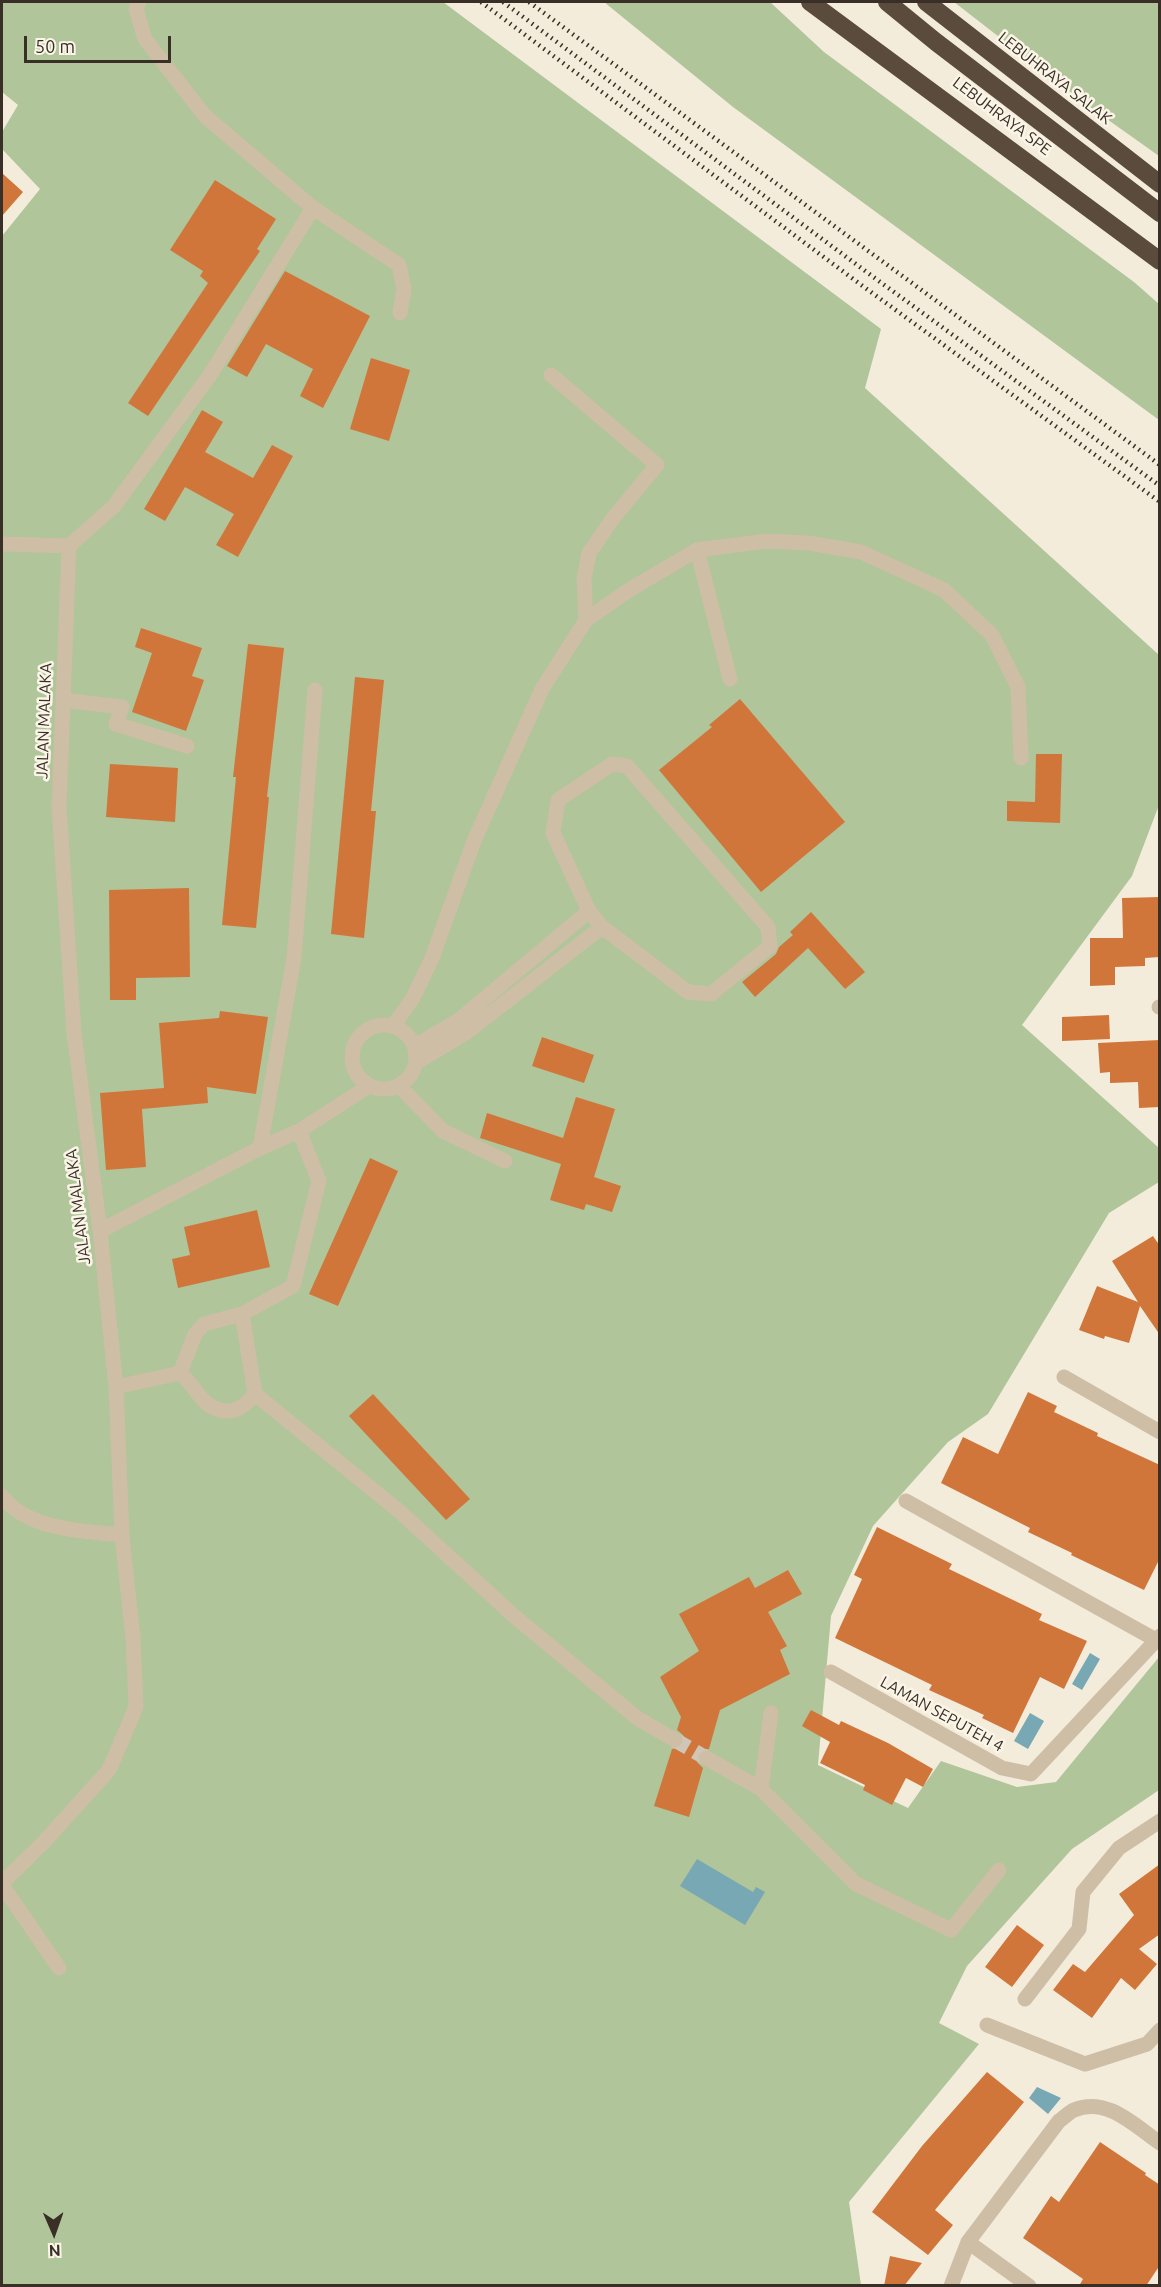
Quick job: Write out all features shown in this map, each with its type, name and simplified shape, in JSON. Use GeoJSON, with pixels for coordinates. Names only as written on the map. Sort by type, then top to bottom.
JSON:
{"type":"FeatureCollection","features":[{"type":"Feature","properties":{"kind":"highway"},"geometry":{"type":"LineString","coordinates":[[810,2],[1160,260]]}},
{"type":"Feature","properties":{"kind":"highway","name":"LEBUHRAYA SPE"},"geometry":{"type":"LineString","coordinates":[[822,2],[912,73],[1160,260]]}},
{"type":"Feature","properties":{"kind":"highway","name":"LEBUHRAYA SPE"},"geometry":{"type":"LineString","coordinates":[[887,2],[1160,213]]}},
{"type":"Feature","properties":{"kind":"highway","name":"LEBUHRAYA SALAK"},"geometry":{"type":"LineString","coordinates":[[926,2],[1160,184]]}},
{"type":"Feature","properties":{"kind":"street"},"geometry":{"type":"LineString","coordinates":[[139,2],[136,9],[145,39],[205,116],[312,208],[399,265],[404,289],[400,313]]}},
{"type":"Feature","properties":{"kind":"street"},"geometry":{"type":"LineString","coordinates":[[2,544],[69,546],[114,506],[210,375],[312,208]]}},
{"type":"Feature","properties":{"kind":"street"},"geometry":{"type":"LineString","coordinates":[[551,375],[657,465],[589,553],[584,579],[586,621]]}},
{"type":"Feature","properties":{"kind":"street"},"geometry":{"type":"LineString","coordinates":[[393,1026],[413,998],[432,958],[474,842],[542,688],[586,621],[629,590],[697,550],[766,542],[820,545],[861,552],[944,590],[993,635],[1018,687],[1021,758]]}},
{"type":"Feature","properties":{"kind":"street","name":"JALAN MALAKA"},"geometry":{"type":"LineString","coordinates":[[2,1884],[43,1843],[109,1770],[136,1707],[133,1638],[122,1535],[116,1387],[100,1231],[74,1033],[59,806],[69,546]]}},
{"type":"Feature","properties":{"kind":"street"},"geometry":{"type":"LineString","coordinates":[[697,550],[730,679]]}},
{"type":"Feature","properties":{"kind":"street"},"geometry":{"type":"LineString","coordinates":[[260,1148],[294,958],[315,690]]}},
{"type":"Feature","properties":{"kind":"street"},"geometry":{"type":"LineString","coordinates":[[63,700],[122,707],[116,724],[188,746]]}},
{"type":"Feature","properties":{"kind":"street"},"geometry":{"type":"LineString","coordinates":[[612,764],[627,766],[768,927],[770,946],[711,994],[688,992],[602,927],[589,911],[553,833],[558,800],[612,764]]}},
{"type":"Feature","properties":{"kind":"street"},"geometry":{"type":"LineString","coordinates":[[416,1054],[406,1034],[393,1026],[377,1026],[363,1033],[354,1046],[352,1061],[357,1076],[369,1086],[384,1090],[399,1086],[411,1076],[416,1054],[589,911]]}},
{"type":"Feature","properties":{"kind":"street"},"geometry":{"type":"LineString","coordinates":[[416,1054],[467,1032],[602,927]]}},
{"type":"Feature","properties":{"kind":"street"},"geometry":{"type":"LineString","coordinates":[[100,1231],[260,1148],[299,1131],[369,1086]]}},
{"type":"Feature","properties":{"kind":"street"},"geometry":{"type":"LineString","coordinates":[[399,1086],[443,1131],[505,1161]]}},
{"type":"Feature","properties":{"kind":"street"},"geometry":{"type":"LineString","coordinates":[[180,1373],[195,1334],[204,1324],[242,1314],[293,1287],[319,1181],[299,1131]]}},
{"type":"Feature","properties":{"kind":"street"},"geometry":{"type":"LineString","coordinates":[[242,1314],[255,1394],[399,1511],[514,1616],[637,1718],[675,1740]]}},
{"type":"Feature","properties":{"kind":"street"},"geometry":{"type":"LineString","coordinates":[[116,1387],[180,1373]]}},
{"type":"Feature","properties":{"kind":"street"},"geometry":{"type":"LineString","coordinates":[[180,1373],[190,1381],[208,1404],[227,1411],[244,1407],[255,1394]]}},
{"type":"Feature","properties":{"kind":"street"},"geometry":{"type":"LineString","coordinates":[[1064,1377],[1160,1432]]}},
{"type":"Feature","properties":{"kind":"street"},"geometry":{"type":"LineString","coordinates":[[2,1496],[8,1505],[41,1523],[122,1535]]}},
{"type":"Feature","properties":{"kind":"street"},"geometry":{"type":"LineString","coordinates":[[906,1501],[1158,1638]]}},
{"type":"Feature","properties":{"kind":"street","name":"LAMAN SEPUTEH 4"},"geometry":{"type":"LineString","coordinates":[[831,1672],[1002,1768],[1031,1774],[1158,1638]]}},
{"type":"Feature","properties":{"kind":"street"},"geometry":{"type":"LineString","coordinates":[[760,1789],[771,1713]]}},
{"type":"Feature","properties":{"kind":"street"},"geometry":{"type":"LineString","coordinates":[[706,1758],[760,1789],[856,1884],[951,1930],[999,1870]]}},
{"type":"Feature","properties":{"kind":"street"},"geometry":{"type":"LineString","coordinates":[[1025,2000],[1079,1929],[1083,1892],[1119,1848],[1160,1821]]}},
{"type":"Feature","properties":{"kind":"street"},"geometry":{"type":"LineString","coordinates":[[2,1884],[59,1968]]}},
{"type":"Feature","properties":{"kind":"street"},"geometry":{"type":"LineString","coordinates":[[987,2025],[1085,2064],[1147,2044],[1160,2030]]}},
{"type":"Feature","properties":{"kind":"street"},"geometry":{"type":"LineString","coordinates":[[951,2286],[968,2242],[1059,2121],[1073,2110],[1087,2107],[1114,2111],[1160,2143]]}},
{"type":"Feature","properties":{"kind":"street"},"geometry":{"type":"LineString","coordinates":[[968,2242],[1029,2286]]}},
{"type":"Feature","properties":{"kind":"green space"},"geometry":{"type":"Polygon","coordinates":[[[2,2],[443,2],[881,329],[865,388],[1159,655],[1159,805],[1132,876],[1022,1025],[1159,1148],[1159,1182],[1109,1213],[988,1414],[948,1442],[873,1526],[831,1616],[818,1765],[908,1808],[941,1761],[1017,1787],[1056,1782],[1159,1657],[1159,1790],[1072,1849],[967,1966],[939,2023],[979,2044],[849,2202],[861,2285],[2,2285],[2,236],[40,189],[2,149],[2,132],[18,105],[2,92],[2,2]]]}},
{"type":"Feature","properties":{"kind":"green space"},"geometry":{"type":"Polygon","coordinates":[[[604,2],[770,2],[824,52],[1134,282],[1159,304],[1159,420],[733,107],[604,2]]]}},
{"type":"Feature","properties":{"kind":"green space"},"geometry":{"type":"Polygon","coordinates":[[[954,2],[1159,2],[1159,156],[1083,102],[954,2]]]}},
{"type":"Feature","properties":{"kind":"water"},"geometry":{"type":"Polygon","coordinates":[[[1090,1653],[1100,1659],[1082,1690],[1072,1684],[1090,1653]]]}},
{"type":"Feature","properties":{"kind":"water"},"geometry":{"type":"Polygon","coordinates":[[[1030,1713],[1044,1721],[1028,1749],[1014,1741],[1030,1713]]]}},
{"type":"Feature","properties":{"kind":"water"},"geometry":{"type":"Polygon","coordinates":[[[697,1859],[753,1892],[756,1887],[765,1892],[745,1925],[680,1886],[697,1859]]]}},
{"type":"Feature","properties":{"kind":"water"},"geometry":{"type":"Polygon","coordinates":[[[1037,2087],[1061,2098],[1048,2114],[1029,2098],[1037,2087]]]}},
{"type":"Feature","properties":{"kind":"building"},"geometry":{"type":"Polygon","coordinates":[[[2,173],[23,192],[2,216],[2,173]]]}},
{"type":"Feature","properties":{"kind":"building"},"geometry":{"type":"Polygon","coordinates":[[[215,180],[276,219],[257,249],[260,251],[148,416],[128,403],[208,283],[200,276],[203,271],[170,250],[215,180]]]}},
{"type":"Feature","properties":{"kind":"building"},"geometry":{"type":"Polygon","coordinates":[[[285,271],[370,316],[323,408],[300,396],[313,369],[266,344],[247,377],[227,366],[285,271]]]}},
{"type":"Feature","properties":{"kind":"building"},"geometry":{"type":"Polygon","coordinates":[[[371,358],[410,370],[389,441],[350,429],[371,358]]]}},
{"type":"Feature","properties":{"kind":"building"},"geometry":{"type":"Polygon","coordinates":[[[202,410],[223,422],[205,452],[253,478],[272,445],[293,456],[238,557],[216,545],[234,514],[185,487],[165,521],[144,509],[202,410]]]}},
{"type":"Feature","properties":{"kind":"building"},"geometry":{"type":"Polygon","coordinates":[[[141,628],[202,648],[192,676],[204,680],[186,731],[132,712],[152,653],[135,647],[141,628]]]}},
{"type":"Feature","properties":{"kind":"building"},"geometry":{"type":"Polygon","coordinates":[[[248,644],[284,648],[267,797],[269,797],[256,928],[222,925],[236,777],[233,777],[248,644]]]}},
{"type":"Feature","properties":{"kind":"building"},"geometry":{"type":"Polygon","coordinates":[[[355,677],[384,680],[371,811],[376,811],[364,938],[331,934],[355,677]]]}},
{"type":"Feature","properties":{"kind":"building"},"geometry":{"type":"Polygon","coordinates":[[[740,699],[845,822],[761,892],[659,770],[712,727],[709,725],[740,699]]]}},
{"type":"Feature","properties":{"kind":"building"},"geometry":{"type":"Polygon","coordinates":[[[1036,754],[1062,754],[1060,823],[1007,821],[1007,801],[1035,802],[1036,754]]]}},
{"type":"Feature","properties":{"kind":"building"},"geometry":{"type":"Polygon","coordinates":[[[110,764],[178,768],[175,822],[106,817],[110,764]]]}},
{"type":"Feature","properties":{"kind":"building"},"geometry":{"type":"Polygon","coordinates":[[[189,888],[190,977],[136,978],[136,1000],[110,1000],[109,890],[189,888]]]}},
{"type":"Feature","properties":{"kind":"building"},"geometry":{"type":"Polygon","coordinates":[[[1160,897],[1160,957],[1145,958],[1145,966],[1115,967],[1115,985],[1090,986],[1090,938],[1123,938],[1122,898],[1160,897]]]}},
{"type":"Feature","properties":{"kind":"building"},"geometry":{"type":"Polygon","coordinates":[[[811,912],[865,972],[845,989],[808,948],[755,997],[742,982],[776,954],[779,947],[793,935],[790,932],[811,912]]]}},
{"type":"Feature","properties":{"kind":"building"},"geometry":{"type":"Polygon","coordinates":[[[220,1011],[268,1017],[256,1094],[207,1087],[208,1103],[142,1109],[146,1167],[106,1170],[100,1093],[164,1088],[159,1023],[219,1018],[220,1011]]]}},
{"type":"Feature","properties":{"kind":"building"},"geometry":{"type":"Polygon","coordinates":[[[1109,1015],[1110,1039],[1062,1041],[1062,1017],[1109,1015]]]}},
{"type":"Feature","properties":{"kind":"building"},"geometry":{"type":"Polygon","coordinates":[[[542,1037],[594,1055],[584,1083],[532,1066],[542,1037]]]}},
{"type":"Feature","properties":{"kind":"building"},"geometry":{"type":"Polygon","coordinates":[[[1160,1040],[1160,1107],[1139,1108],[1138,1082],[1110,1083],[1110,1072],[1100,1073],[1098,1043],[1160,1040]]]}},
{"type":"Feature","properties":{"kind":"building"},"geometry":{"type":"Polygon","coordinates":[[[576,1097],[615,1109],[594,1177],[621,1186],[612,1212],[586,1204],[584,1210],[550,1200],[561,1164],[480,1138],[487,1113],[563,1138],[576,1097]]]}},
{"type":"Feature","properties":{"kind":"building"},"geometry":{"type":"Polygon","coordinates":[[[370,1158],[398,1171],[338,1306],[309,1294],[370,1158]]]}},
{"type":"Feature","properties":{"kind":"building"},"geometry":{"type":"Polygon","coordinates":[[[257,1210],[270,1267],[178,1288],[172,1259],[190,1255],[184,1227],[257,1210]]]}},
{"type":"Feature","properties":{"kind":"building"},"geometry":{"type":"Polygon","coordinates":[[[1153,1236],[1160,1246],[1160,1335],[1140,1306],[1129,1343],[1105,1336],[1104,1339],[1079,1330],[1097,1286],[1138,1302],[1112,1261],[1153,1236]]]}},
{"type":"Feature","properties":{"kind":"building"},"geometry":{"type":"Polygon","coordinates":[[[1028,1392],[1057,1406],[1054,1412],[1098,1433],[1097,1436],[1160,1465],[1160,1558],[1144,1590],[1071,1555],[1072,1553],[1028,1532],[1030,1528],[941,1483],[963,1437],[998,1454],[1028,1392]]]}},
{"type":"Feature","properties":{"kind":"building"},"geometry":{"type":"Polygon","coordinates":[[[373,1394],[470,1499],[446,1520],[349,1416],[373,1394]]]}},
{"type":"Feature","properties":{"kind":"building"},"geometry":{"type":"Polygon","coordinates":[[[877,1527],[952,1564],[949,1569],[1042,1614],[1039,1620],[1087,1641],[1064,1689],[1040,1677],[1013,1733],[982,1718],[984,1715],[929,1690],[932,1685],[835,1638],[862,1579],[854,1575],[877,1527]]]}},
{"type":"Feature","properties":{"kind":"building"},"geometry":{"type":"Polygon","coordinates":[[[788,1570],[802,1594],[768,1612],[787,1646],[780,1650],[790,1674],[720,1710],[709,1749],[702,1749],[697,1754],[697,1762],[703,1768],[689,1817],[654,1806],[672,1749],[680,1748],[685,1741],[683,1735],[677,1730],[681,1717],[660,1677],[699,1651],[679,1614],[749,1577],[755,1588],[788,1570]]]}},
{"type":"Feature","properties":{"kind":"building"},"geometry":{"type":"Polygon","coordinates":[[[811,1710],[839,1725],[841,1721],[888,1743],[933,1769],[923,1787],[906,1778],[892,1805],[863,1790],[865,1785],[820,1763],[830,1742],[802,1726],[811,1710]]]}},
{"type":"Feature","properties":{"kind":"building"},"geometry":{"type":"Polygon","coordinates":[[[1160,1864],[1160,1934],[1139,1949],[1157,1964],[1135,1990],[1121,1978],[1092,2018],[1053,1990],[1073,1964],[1085,1972],[1134,1915],[1119,1894],[1160,1864]]]}},
{"type":"Feature","properties":{"kind":"building"},"geometry":{"type":"Polygon","coordinates":[[[1017,1925],[1044,1945],[1012,1987],[985,1967],[1017,1925]]]}},
{"type":"Feature","properties":{"kind":"building"},"geometry":{"type":"Polygon","coordinates":[[[987,2072],[1024,2102],[935,2210],[953,2225],[928,2255],[872,2212],[922,2146],[987,2072]]]}},
{"type":"Feature","properties":{"kind":"building"},"geometry":{"type":"Polygon","coordinates":[[[1100,2142],[1160,2185],[1160,2265],[1146,2286],[1079,2286],[1083,2279],[1023,2238],[1051,2196],[1059,2202],[1100,2142]]]}},
{"type":"Feature","properties":{"kind":"building"},"geometry":{"type":"Polygon","coordinates":[[[890,2256],[922,2263],[904,2286],[884,2286],[890,2256]]]}},
{"type":"Feature","properties":{"kind":"tunnel"},"geometry":{"type":"LineString","coordinates":[[675,1740],[706,1758]]}},
{"type":"Feature","properties":{"kind":"railway"},"geometry":{"type":"LineString","coordinates":[[481,2],[864,287],[1160,502]]}},
{"type":"Feature","properties":{"kind":"railway"},"geometry":{"type":"LineString","coordinates":[[503,2],[1160,486]]}},
{"type":"Feature","properties":{"kind":"railway"},"geometry":{"type":"LineString","coordinates":[[529,2],[1160,465]]}}]}
